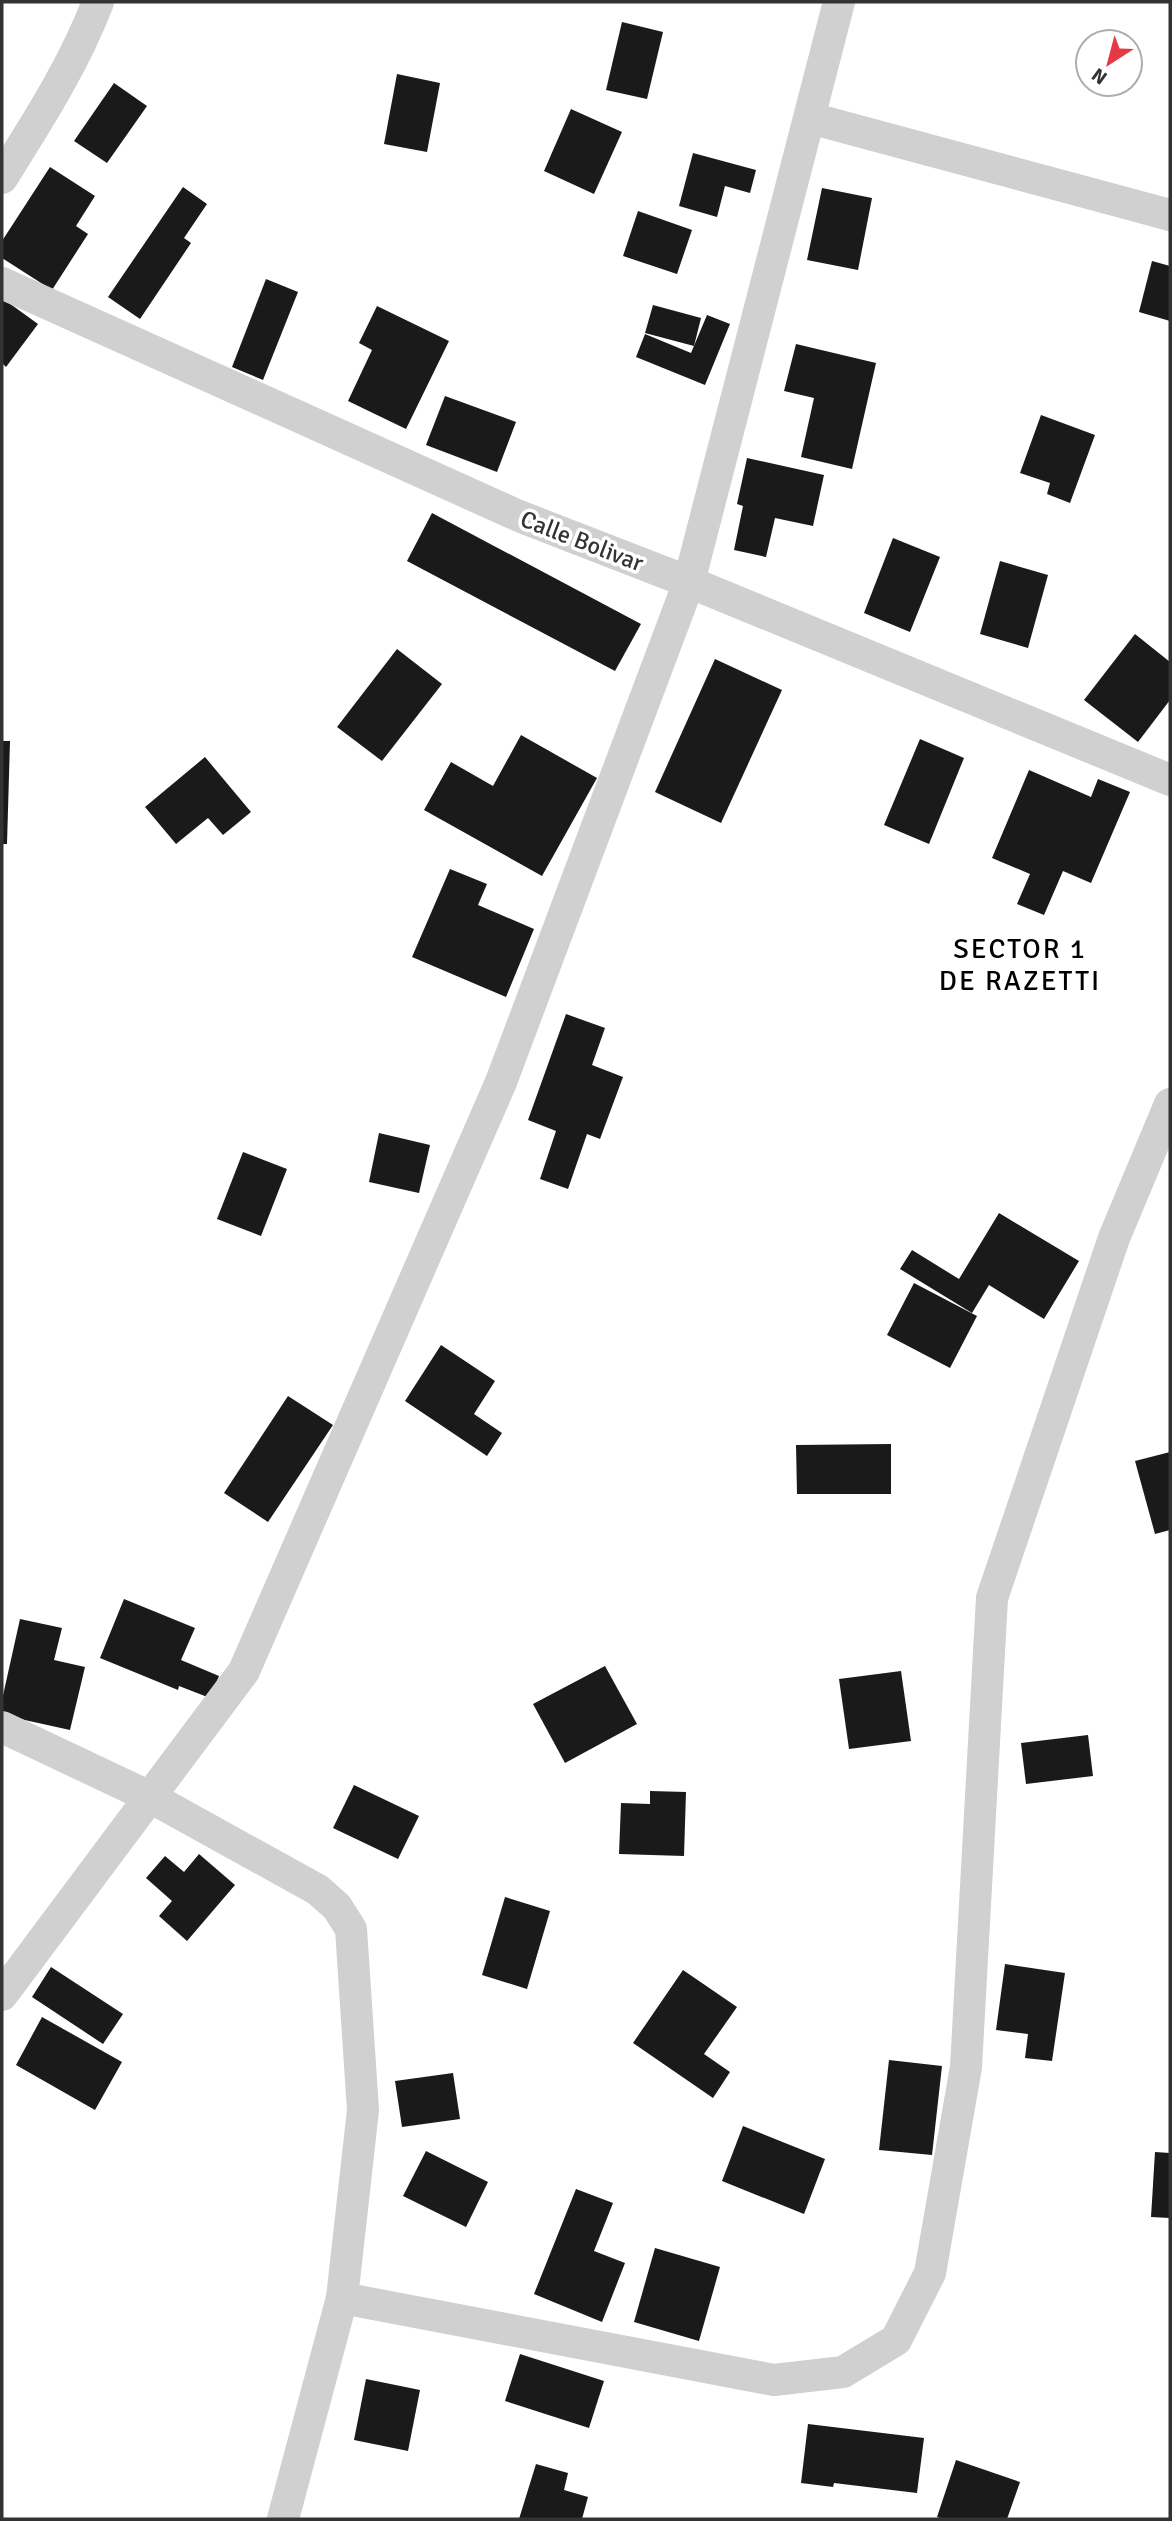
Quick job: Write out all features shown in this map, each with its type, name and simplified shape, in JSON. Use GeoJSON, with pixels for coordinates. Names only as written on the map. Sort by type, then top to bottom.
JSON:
{"type":"FeatureCollection","features":[{"type":"Feature","properties":{"kind":"street"},"geometry":{"type":"LineString","coordinates":[[2,178],[49,103],[97,2]]}},
{"type":"Feature","properties":{"kind":"street"},"geometry":{"type":"LineString","coordinates":[[2,1995],[244,1671],[501,1082],[689,582],[839,2]]}},
{"type":"Feature","properties":{"kind":"street"},"geometry":{"type":"LineString","coordinates":[[810,118],[1170,215]]}},
{"type":"Feature","properties":{"kind":"street","name":"Calle Bolivar"},"geometry":{"type":"LineString","coordinates":[[2,283],[519,516],[689,582],[1170,780]]}},
{"type":"Feature","properties":{"kind":"street"},"geometry":{"type":"LineString","coordinates":[[342,2298],[774,2380],[843,2372],[896,2340],[930,2273],[967,2067],[992,1598],[1114,1238],[1170,1104]]}},
{"type":"Feature","properties":{"kind":"street"},"geometry":{"type":"LineString","coordinates":[[2,1727],[150,1797],[318,1890],[337,1906],[351,1928],[363,2110],[342,2298],[283,2519]]}},
{"type":"Feature","properties":{"kind":"building"},"geometry":{"type":"Polygon","coordinates":[[[622,22],[663,32],[647,99],[606,90],[622,22]]]}},
{"type":"Feature","properties":{"kind":"building"},"geometry":{"type":"Polygon","coordinates":[[[397,74],[440,83],[427,152],[384,144],[397,74]]]}},
{"type":"Feature","properties":{"kind":"building"},"geometry":{"type":"Polygon","coordinates":[[[114,83],[147,106],[107,163],[74,141],[114,83]]]}},
{"type":"Feature","properties":{"kind":"building"},"geometry":{"type":"Polygon","coordinates":[[[571,109],[622,132],[594,194],[544,171],[571,109]]]}},
{"type":"Feature","properties":{"kind":"building"},"geometry":{"type":"Polygon","coordinates":[[[693,153],[756,170],[750,193],[725,186],[717,217],[679,206],[693,153]]]}},
{"type":"Feature","properties":{"kind":"building"},"geometry":{"type":"Polygon","coordinates":[[[50,167],[95,196],[76,226],[88,234],[52,290],[2,258],[2,241],[50,167]]]}},
{"type":"Feature","properties":{"kind":"building"},"geometry":{"type":"Polygon","coordinates":[[[183,187],[207,204],[184,238],[191,243],[140,319],[108,297],[183,187]]]}},
{"type":"Feature","properties":{"kind":"building"},"geometry":{"type":"Polygon","coordinates":[[[822,188],[872,198],[858,270],[807,260],[822,188]]]}},
{"type":"Feature","properties":{"kind":"building"},"geometry":{"type":"Polygon","coordinates":[[[638,211],[692,230],[677,274],[623,256],[638,211]]]}},
{"type":"Feature","properties":{"kind":"building"},"geometry":{"type":"Polygon","coordinates":[[[1152,261],[1170,266],[1170,321],[1139,312],[1152,261]]]}},
{"type":"Feature","properties":{"kind":"building"},"geometry":{"type":"Polygon","coordinates":[[[266,279],[298,292],[263,380],[232,367],[266,279]]]}},
{"type":"Feature","properties":{"kind":"building"},"geometry":{"type":"Polygon","coordinates":[[[2,298],[38,324],[6,367],[2,363],[2,298]]]}},
{"type":"Feature","properties":{"kind":"building"},"geometry":{"type":"Polygon","coordinates":[[[653,305],[701,318],[694,346],[645,333],[653,305]]]}},
{"type":"Feature","properties":{"kind":"building"},"geometry":{"type":"Polygon","coordinates":[[[377,306],[449,341],[406,429],[348,401],[372,350],[359,343],[377,306]]]}},
{"type":"Feature","properties":{"kind":"building"},"geometry":{"type":"Polygon","coordinates":[[[707,315],[730,324],[705,385],[636,357],[645,334],[691,353],[707,315]]]}},
{"type":"Feature","properties":{"kind":"building"},"geometry":{"type":"Polygon","coordinates":[[[796,344],[876,363],[852,469],[801,457],[814,398],[784,391],[796,344]]]}},
{"type":"Feature","properties":{"kind":"building"},"geometry":{"type":"Polygon","coordinates":[[[445,396],[516,422],[497,472],[426,445],[445,396]]]}},
{"type":"Feature","properties":{"kind":"building"},"geometry":{"type":"Polygon","coordinates":[[[1041,415],[1095,435],[1070,503],[1047,494],[1050,483],[1020,473],[1041,415]]]}},
{"type":"Feature","properties":{"kind":"building"},"geometry":{"type":"Polygon","coordinates":[[[747,458],[824,475],[813,526],[775,518],[766,557],[734,550],[743,506],[737,504],[747,458]]]}},
{"type":"Feature","properties":{"kind":"building"},"geometry":{"type":"Polygon","coordinates":[[[432,513],[641,624],[615,671],[407,561],[432,513]]]}},
{"type":"Feature","properties":{"kind":"building"},"geometry":{"type":"Polygon","coordinates":[[[893,538],[940,557],[910,632],[864,613],[893,538]]]}},
{"type":"Feature","properties":{"kind":"building"},"geometry":{"type":"Polygon","coordinates":[[[1000,561],[1048,575],[1028,648],[980,634],[1000,561]]]}},
{"type":"Feature","properties":{"kind":"building"},"geometry":{"type":"Polygon","coordinates":[[[1135,634],[1170,662],[1170,700],[1138,742],[1084,700],[1135,634]]]}},
{"type":"Feature","properties":{"kind":"building"},"geometry":{"type":"Polygon","coordinates":[[[397,649],[442,684],[382,761],[337,727],[397,649]]]}},
{"type":"Feature","properties":{"kind":"building"},"geometry":{"type":"Polygon","coordinates":[[[715,659],[782,690],[721,823],[655,792],[715,659]]]}},
{"type":"Feature","properties":{"kind":"building"},"geometry":{"type":"Polygon","coordinates":[[[521,735],[597,778],[542,876],[424,810],[451,762],[493,786],[521,735]]]}},
{"type":"Feature","properties":{"kind":"building"},"geometry":{"type":"Polygon","coordinates":[[[920,739],[964,758],[929,844],[884,825],[920,739]]]}},
{"type":"Feature","properties":{"kind":"building"},"geometry":{"type":"Polygon","coordinates":[[[2,741],[10,741],[7,844],[2,844],[2,741]]]}},
{"type":"Feature","properties":{"kind":"building"},"geometry":{"type":"Polygon","coordinates":[[[205,757],[251,812],[223,835],[208,818],[176,844],[145,807],[205,757]]]}},
{"type":"Feature","properties":{"kind":"building"},"geometry":{"type":"Polygon","coordinates":[[[1029,770],[1091,797],[1098,779],[1130,792],[1091,883],[1063,871],[1044,915],[1017,904],[1030,874],[992,858],[1029,770]]]}},
{"type":"Feature","properties":{"kind":"building"},"geometry":{"type":"Polygon","coordinates":[[[450,869],[487,884],[478,905],[534,929],[506,997],[412,957],[450,869]]]}},
{"type":"Feature","properties":{"kind":"building"},"geometry":{"type":"Polygon","coordinates":[[[566,1014],[605,1028],[592,1065],[623,1077],[600,1139],[587,1134],[568,1189],[540,1179],[556,1131],[528,1120],[566,1014]]]}},
{"type":"Feature","properties":{"kind":"building"},"geometry":{"type":"Polygon","coordinates":[[[379,1133],[430,1145],[419,1193],[369,1182],[379,1133]]]}},
{"type":"Feature","properties":{"kind":"building"},"geometry":{"type":"Polygon","coordinates":[[[243,1152],[287,1169],[261,1236],[217,1219],[243,1152]]]}},
{"type":"Feature","properties":{"kind":"building"},"geometry":{"type":"Polygon","coordinates":[[[999,1213],[1079,1261],[1044,1319],[989,1285],[972,1313],[900,1269],[912,1250],[959,1279],[999,1213]]]}},
{"type":"Feature","properties":{"kind":"building"},"geometry":{"type":"Polygon","coordinates":[[[914,1283],[977,1316],[950,1368],[887,1335],[914,1283]]]}},
{"type":"Feature","properties":{"kind":"building"},"geometry":{"type":"Polygon","coordinates":[[[441,1345],[495,1381],[474,1414],[502,1433],[487,1456],[405,1401],[441,1345]]]}},
{"type":"Feature","properties":{"kind":"building"},"geometry":{"type":"Polygon","coordinates":[[[288,1396],[333,1425],[268,1522],[224,1493],[288,1396]]]}},
{"type":"Feature","properties":{"kind":"building"},"geometry":{"type":"Polygon","coordinates":[[[891,1444],[891,1494],[797,1494],[796,1445],[891,1444]]]}},
{"type":"Feature","properties":{"kind":"building"},"geometry":{"type":"Polygon","coordinates":[[[1170,1452],[1170,1530],[1155,1534],[1135,1461],[1170,1452]]]}},
{"type":"Feature","properties":{"kind":"building"},"geometry":{"type":"Polygon","coordinates":[[[124,1599],[195,1628],[181,1660],[219,1676],[210,1698],[179,1686],[178,1690],[100,1658],[124,1599]]]}},
{"type":"Feature","properties":{"kind":"building"},"geometry":{"type":"Polygon","coordinates":[[[20,1619],[62,1628],[54,1660],[85,1667],[70,1730],[2,1715],[2,1700],[20,1619]]]}},
{"type":"Feature","properties":{"kind":"building"},"geometry":{"type":"Polygon","coordinates":[[[605,1666],[637,1724],[565,1763],[533,1704],[605,1666]]]}},
{"type":"Feature","properties":{"kind":"building"},"geometry":{"type":"Polygon","coordinates":[[[901,1671],[911,1741],[849,1749],[839,1679],[901,1671]]]}},
{"type":"Feature","properties":{"kind":"building"},"geometry":{"type":"Polygon","coordinates":[[[1088,1735],[1093,1776],[1026,1784],[1021,1743],[1088,1735]]]}},
{"type":"Feature","properties":{"kind":"building"},"geometry":{"type":"Polygon","coordinates":[[[354,1785],[419,1816],[398,1859],[333,1828],[354,1785]]]}},
{"type":"Feature","properties":{"kind":"building"},"geometry":{"type":"Polygon","coordinates":[[[650,1791],[686,1792],[684,1856],[619,1854],[621,1803],[650,1804],[650,1791]]]}},
{"type":"Feature","properties":{"kind":"building"},"geometry":{"type":"Polygon","coordinates":[[[199,1854],[235,1885],[187,1941],[159,1916],[172,1901],[146,1878],[165,1856],[184,1872],[199,1854]]]}},
{"type":"Feature","properties":{"kind":"building"},"geometry":{"type":"Polygon","coordinates":[[[505,1897],[550,1911],[527,1989],[482,1975],[505,1897]]]}},
{"type":"Feature","properties":{"kind":"building"},"geometry":{"type":"Polygon","coordinates":[[[1005,1964],[1065,1973],[1052,2061],[1025,2058],[1028,2034],[996,2030],[1005,1964]]]}},
{"type":"Feature","properties":{"kind":"building"},"geometry":{"type":"Polygon","coordinates":[[[51,1967],[123,2014],[103,2044],[32,1997],[51,1967]]]}},
{"type":"Feature","properties":{"kind":"building"},"geometry":{"type":"Polygon","coordinates":[[[683,1970],[737,2007],[704,2054],[730,2072],[713,2098],[633,2043],[683,1970]]]}},
{"type":"Feature","properties":{"kind":"building"},"geometry":{"type":"Polygon","coordinates":[[[42,2017],[122,2062],[95,2110],[16,2065],[42,2017]]]}},
{"type":"Feature","properties":{"kind":"building"},"geometry":{"type":"Polygon","coordinates":[[[889,2060],[942,2066],[932,2155],[879,2150],[889,2060]]]}},
{"type":"Feature","properties":{"kind":"building"},"geometry":{"type":"Polygon","coordinates":[[[453,2073],[460,2119],[402,2127],[395,2081],[453,2073]]]}},
{"type":"Feature","properties":{"kind":"building"},"geometry":{"type":"Polygon","coordinates":[[[743,2126],[825,2159],[804,2214],[722,2181],[743,2126]]]}},
{"type":"Feature","properties":{"kind":"building"},"geometry":{"type":"Polygon","coordinates":[[[426,2151],[488,2182],[466,2227],[403,2196],[426,2151]]]}},
{"type":"Feature","properties":{"kind":"building"},"geometry":{"type":"Polygon","coordinates":[[[1155,2152],[1170,2153],[1170,2218],[1151,2217],[1155,2152]]]}},
{"type":"Feature","properties":{"kind":"building"},"geometry":{"type":"Polygon","coordinates":[[[576,2189],[613,2203],[594,2251],[625,2263],[602,2322],[534,2294],[576,2189]]]}},
{"type":"Feature","properties":{"kind":"building"},"geometry":{"type":"Polygon","coordinates":[[[655,2248],[720,2267],[699,2341],[634,2322],[655,2248]]]}},
{"type":"Feature","properties":{"kind":"building"},"geometry":{"type":"Polygon","coordinates":[[[520,2354],[604,2381],[589,2428],[505,2401],[520,2354]]]}},
{"type":"Feature","properties":{"kind":"building"},"geometry":{"type":"Polygon","coordinates":[[[366,2379],[420,2390],[408,2451],[354,2440],[366,2379]]]}},
{"type":"Feature","properties":{"kind":"building"},"geometry":{"type":"Polygon","coordinates":[[[808,2424],[924,2438],[917,2493],[834,2483],[833,2487],[801,2483],[808,2424]]]}},
{"type":"Feature","properties":{"kind":"building"},"geometry":{"type":"Polygon","coordinates":[[[956,2460],[1020,2482],[1007,2519],[937,2517],[956,2460]]]}},
{"type":"Feature","properties":{"kind":"building"},"geometry":{"type":"Polygon","coordinates":[[[536,2464],[568,2473],[564,2490],[588,2497],[582,2519],[519,2519],[536,2464]]]}},
{"type":"Feature","properties":{"kind":"district","name":"SECTOR 1 DE RAZETTI"},"geometry":{"type":"Point","coordinates":[1020,964]}}]}
